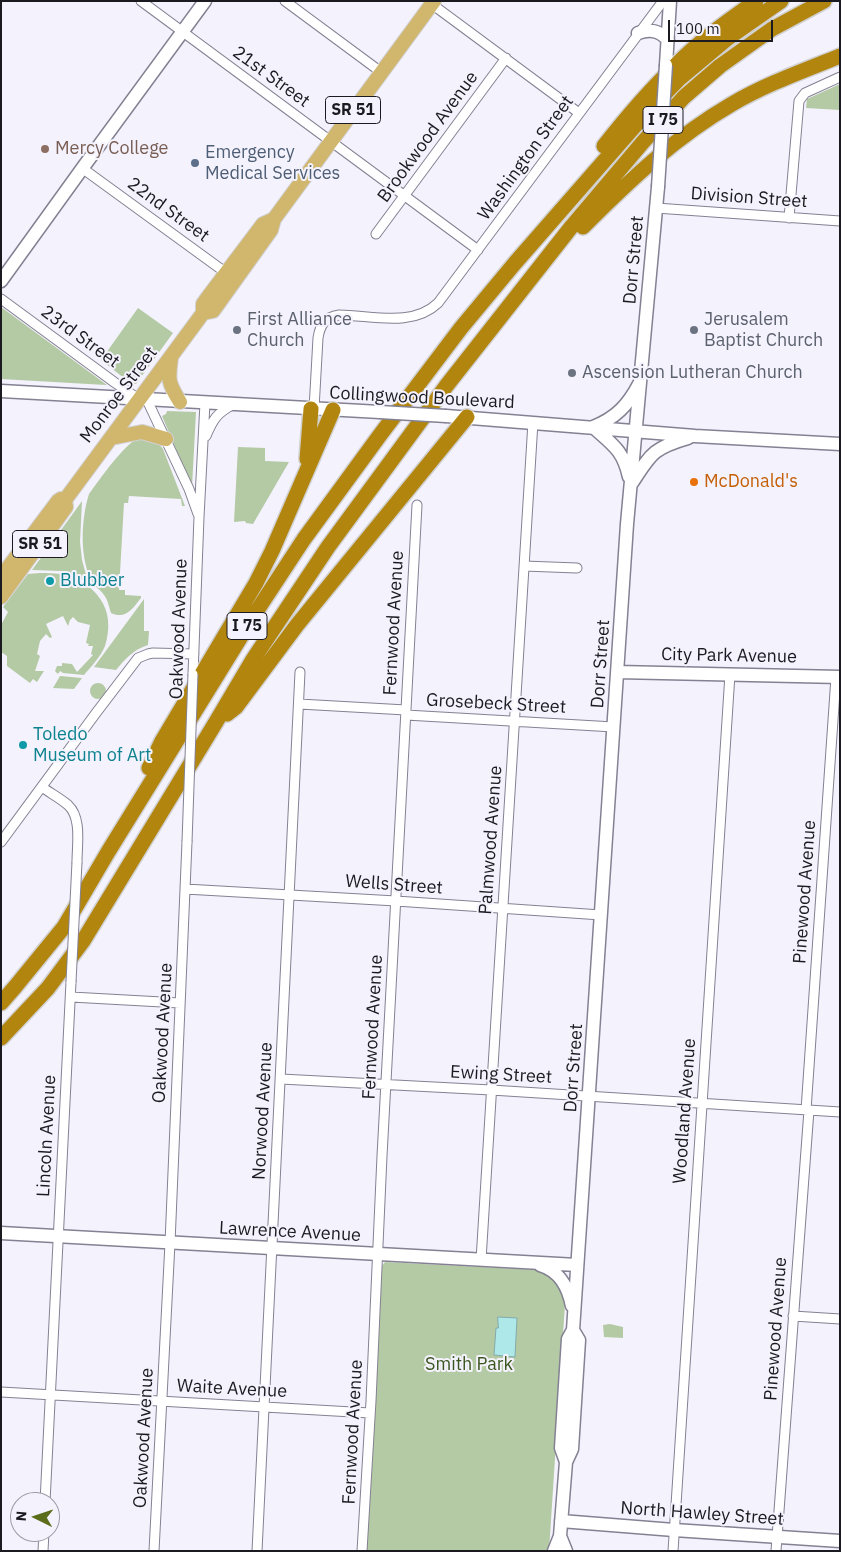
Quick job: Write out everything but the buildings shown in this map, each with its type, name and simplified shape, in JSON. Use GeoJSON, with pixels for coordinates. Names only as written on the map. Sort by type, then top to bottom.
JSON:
{"type":"FeatureCollection","features":[{"type":"Feature","properties":{"kind":"highway"},"geometry":{"type":"LineString","coordinates":[[515,264],[586,168],[630,114],[675,65],[720,27],[756,1]]}},
{"type":"Feature","properties":{"kind":"highway","name":"I 75"},"geometry":{"type":"LineString","coordinates":[[1,1002],[16,987],[64,927],[258,609],[304,539],[380,434],[450,343],[515,264],[647,112],[679,79],[728,38],[781,1]]}},
{"type":"Feature","properties":{"kind":"highway","name":"I 75"},"geometry":{"type":"LineString","coordinates":[[1,1038],[48,988],[83,941],[252,661],[328,547],[436,399],[572,226],[684,97],[720,66],[772,29],[824,1]]}},
{"type":"Feature","properties":{"kind":"highway"},"geometry":{"type":"LineString","coordinates":[[534,275],[639,172],[694,128],[733,103],[758,90],[840,56]]}},
{"type":"Feature","properties":{"kind":"highway"},"geometry":{"type":"LineString","coordinates":[[307,470],[312,409]]}},
{"type":"Feature","properties":{"kind":"highway"},"geometry":{"type":"LineString","coordinates":[[108,852],[162,741],[256,583],[272,551],[333,410]]}},
{"type":"Feature","properties":{"kind":"highway"},"geometry":{"type":"LineString","coordinates":[[216,722],[236,707],[297,626],[466,417]]}},
{"type":"Feature","properties":{"kind":"main road"},"geometry":{"type":"LineString","coordinates":[[1,281],[205,1]]}},
{"type":"Feature","properties":{"kind":"main road","name":"Dorr Street"},"geometry":{"type":"LineString","coordinates":[[554,1551],[560,1536],[566,1462],[572,1449],[579,1348],[579,1340],[574,1324],[577,1265],[631,485],[658,187],[670,1]]}},
{"type":"Feature","properties":{"kind":"main road","name":"Monroe Street"},"geometry":{"type":"LineString","coordinates":[[2,595],[66,508],[66,500],[111,438],[143,400],[203,313],[203,304],[231,276],[263,224],[274,219],[431,2]]}},
{"type":"Feature","properties":{"kind":"main road"},"geometry":{"type":"LineString","coordinates":[[638,33],[651,30],[660,33],[668,40]]}},
{"type":"Feature","properties":{"kind":"main road"},"geometry":{"type":"LineString","coordinates":[[171,357],[168,378],[180,402]]}},
{"type":"Feature","properties":{"kind":"main road"},"geometry":{"type":"LineString","coordinates":[[631,485],[627,466],[620,451],[594,427],[618,414],[635,392],[641,380]]}},
{"type":"Feature","properties":{"kind":"main road","name":"Collingwood Boulevard"},"geometry":{"type":"LineString","coordinates":[[1,391],[466,417],[695,436],[840,444]]}},
{"type":"Feature","properties":{"kind":"main road"},"geometry":{"type":"LineString","coordinates":[[111,438],[142,432],[166,439]]}},
{"type":"Feature","properties":{"kind":"main road"},"geometry":{"type":"LineString","coordinates":[[631,485],[651,455],[674,442],[695,436]]}},
{"type":"Feature","properties":{"kind":"main road","name":"Monroe Street"},"geometry":{"type":"LineString","coordinates":[[1,577],[58,501],[61,499],[66,500]]}},
{"type":"Feature","properties":{"kind":"main road","name":"City Park Avenue"},"geometry":{"type":"LineString","coordinates":[[618,672],[838,677]]}},
{"type":"Feature","properties":{"kind":"main road","name":"Lawrence Avenue"},"geometry":{"type":"LineString","coordinates":[[1,1234],[577,1265]]}},
{"type":"Feature","properties":{"kind":"main road"},"geometry":{"type":"LineString","coordinates":[[533,1263],[550,1269],[564,1283],[570,1301],[574,1324]]}},
{"type":"Feature","properties":{"kind":"main road","name":"North Hawley Street"},"geometry":{"type":"LineString","coordinates":[[561,1521],[840,1541]]}},
{"type":"Feature","properties":{"kind":"main road","name":"Dorr Street"},"geometry":{"type":"LineString","coordinates":[[560,1536],[566,1551]]}},
{"type":"Feature","properties":{"kind":"street","name":"21st Street"},"geometry":{"type":"LineString","coordinates":[[141,1],[478,250]]}},
{"type":"Feature","properties":{"kind":"street"},"geometry":{"type":"LineString","coordinates":[[285,1],[381,72]]}},
{"type":"Feature","properties":{"kind":"street","name":"Washington Street"},"geometry":{"type":"LineString","coordinates":[[312,409],[318,338],[320,327],[324,320],[338,315],[403,318],[418,316],[434,307],[448,291],[662,1]]}},
{"type":"Feature","properties":{"kind":"street"},"geometry":{"type":"LineString","coordinates":[[431,2],[579,113]]}},
{"type":"Feature","properties":{"kind":"street","name":"Brookwood Avenue"},"geometry":{"type":"LineString","coordinates":[[376,234],[506,58]]}},
{"type":"Feature","properties":{"kind":"street"},"geometry":{"type":"LineString","coordinates":[[790,218],[798,101],[805,93],[840,77]]}},
{"type":"Feature","properties":{"kind":"street","name":"22nd Street"},"geometry":{"type":"LineString","coordinates":[[82,168],[231,276]]}},
{"type":"Feature","properties":{"kind":"street","name":"Division Street"},"geometry":{"type":"LineString","coordinates":[[656,208],[840,221]]}},
{"type":"Feature","properties":{"kind":"street","name":"23rd Street"},"geometry":{"type":"LineString","coordinates":[[1,299],[114,382],[143,400]]}},
{"type":"Feature","properties":{"kind":"street","name":"Oakwood Avenue"},"geometry":{"type":"LineString","coordinates":[[143,400],[166,439],[189,489],[199,517]]}},
{"type":"Feature","properties":{"kind":"street","name":"Oakwood Avenue"},"geometry":{"type":"LineString","coordinates":[[154,1551],[170,1243],[205,403]]}},
{"type":"Feature","properties":{"kind":"street","name":"Oakwood Avenue"},"geometry":{"type":"LineString","coordinates":[[203,443],[211,422],[234,404]]}},
{"type":"Feature","properties":{"kind":"street","name":"Palmwood Avenue"},"geometry":{"type":"LineString","coordinates":[[481,1260],[533,422]]}},
{"type":"Feature","properties":{"kind":"street","name":"Fernwood Avenue"},"geometry":{"type":"LineString","coordinates":[[362,1551],[417,506]]}},
{"type":"Feature","properties":{"kind":"street"},"geometry":{"type":"LineString","coordinates":[[524,566],[577,568]]}},
{"type":"Feature","properties":{"kind":"street"},"geometry":{"type":"LineString","coordinates":[[1,842],[138,658],[154,653],[194,654]]}},
{"type":"Feature","properties":{"kind":"street","name":"Norwood Avenue"},"geometry":{"type":"LineString","coordinates":[[257,1551],[300,672]]}},
{"type":"Feature","properties":{"kind":"street","name":"Woodland Avenue"},"geometry":{"type":"LineString","coordinates":[[673,1551],[730,674]]}},
{"type":"Feature","properties":{"kind":"street","name":"Pinewood Avenue"},"geometry":{"type":"LineString","coordinates":[[776,1551],[838,677]]}},
{"type":"Feature","properties":{"kind":"street","name":"Grosebeck Street"},"geometry":{"type":"LineString","coordinates":[[299,704],[614,727]]}},
{"type":"Feature","properties":{"kind":"street","name":"Lincoln Avenue"},"geometry":{"type":"LineString","coordinates":[[42,787],[68,805],[74,814],[77,825],[71,997],[45,1492]]}},
{"type":"Feature","properties":{"kind":"street","name":"Wells Street"},"geometry":{"type":"LineString","coordinates":[[185,889],[601,915]]}},
{"type":"Feature","properties":{"kind":"street"},"geometry":{"type":"LineString","coordinates":[[71,997],[180,1004]]}},
{"type":"Feature","properties":{"kind":"street","name":"Ewing Street"},"geometry":{"type":"LineString","coordinates":[[281,1079],[840,1112]]}},
{"type":"Feature","properties":{"kind":"street"},"geometry":{"type":"LineString","coordinates":[[793,1316],[840,1319]]}},
{"type":"Feature","properties":{"kind":"street","name":"Waite Avenue"},"geometry":{"type":"LineString","coordinates":[[1,1392],[370,1413]]}},
{"type":"Feature","properties":{"kind":"green space"},"geometry":{"type":"Polygon","coordinates":[[[840,84],[840,110],[806,108],[807,99],[840,84]]]}},
{"type":"Feature","properties":{"kind":"green space"},"geometry":{"type":"Polygon","coordinates":[[[1,307],[107,385],[1,379],[1,307]]]}},
{"type":"Feature","properties":{"kind":"green space"},"geometry":{"type":"Polygon","coordinates":[[[138,308],[173,333],[136,384],[129,382],[101,360],[138,308]]]}},
{"type":"Feature","properties":{"kind":"green space"},"geometry":{"type":"Polygon","coordinates":[[[167,411],[196,412],[192,487],[162,416],[167,411]]]}},
{"type":"Feature","properties":{"kind":"green space"},"geometry":{"type":"Polygon","coordinates":[[[140,437],[159,444],[163,449],[185,506],[182,506],[181,499],[129,496],[128,503],[124,503],[119,590],[125,590],[125,595],[141,596],[141,598],[129,612],[116,615],[111,613],[105,597],[94,585],[88,574],[83,551],[84,515],[89,494],[120,454],[140,437]]]}},
{"type":"Feature","properties":{"kind":"green space"},"geometry":{"type":"Polygon","coordinates":[[[238,447],[265,448],[265,461],[289,462],[253,524],[246,523],[245,521],[234,522],[238,447]]]}},
{"type":"Feature","properties":{"kind":"green space"},"geometry":{"type":"Polygon","coordinates":[[[82,501],[80,542],[82,560],[88,582],[61,571],[32,570],[82,501]]]}},
{"type":"Feature","properties":{"kind":"green space"},"geometry":{"type":"Polygon","coordinates":[[[28,574],[60,574],[84,583],[100,599],[106,609],[108,633],[105,646],[84,675],[60,671],[58,674],[55,671],[57,666],[62,666],[62,663],[72,664],[77,672],[93,655],[91,654],[93,646],[88,646],[89,644],[86,643],[90,625],[78,622],[73,617],[68,626],[63,616],[46,624],[52,637],[50,638],[46,634],[40,641],[37,654],[40,656],[35,671],[44,671],[37,682],[33,679],[30,683],[7,666],[7,656],[1,652],[1,625],[8,612],[3,607],[28,574]]]}},
{"type":"Feature","properties":{"kind":"green space"},"geometry":{"type":"Polygon","coordinates":[[[144,599],[144,631],[149,631],[148,645],[130,655],[116,670],[94,667],[144,599]]]}},
{"type":"Feature","properties":{"kind":"green space"},"geometry":{"type":"Polygon","coordinates":[[[60,676],[82,678],[74,689],[53,688],[60,676]]]}},
{"type":"Feature","properties":{"kind":"green space"},"geometry":{"type":"Polygon","coordinates":[[[98,683],[104,685],[106,691],[104,697],[98,699],[92,697],[90,691],[92,685],[98,683]]]}},
{"type":"Feature","properties":{"kind":"green space","name":"Smith Park"},"geometry":{"type":"Polygon","coordinates":[[[385,1262],[537,1270],[548,1274],[560,1287],[565,1304],[549,1551],[366,1551],[381,1267],[385,1262]]]}},
{"type":"Feature","properties":{"kind":"green space"},"geometry":{"type":"Polygon","coordinates":[[[610,1324],[623,1327],[623,1338],[604,1337],[603,1325],[610,1324]]]}},
{"type":"Feature","properties":{"kind":"shaded area"},"geometry":{"type":"Polygon","coordinates":[[[498,1317],[517,1318],[515,1357],[494,1355],[498,1317]]]}},
{"type":"Feature","properties":{"kind":"place","name":"Mercy College"},"geometry":{"type":"Point","coordinates":[45,149]}},
{"type":"Feature","properties":{"kind":"place","name":"Emergency Medical Services"},"geometry":{"type":"Point","coordinates":[195,163]}},
{"type":"Feature","properties":{"kind":"place","name":"First Alliance Church"},"geometry":{"type":"Point","coordinates":[237,330]}},
{"type":"Feature","properties":{"kind":"place","name":"Jerusalem Baptist Church"},"geometry":{"type":"Point","coordinates":[694,330]}},
{"type":"Feature","properties":{"kind":"place","name":"Ascension Lutheran Church"},"geometry":{"type":"Point","coordinates":[572,373]}},
{"type":"Feature","properties":{"kind":"place","name":"McDonald's"},"geometry":{"type":"Point","coordinates":[694,482]}},
{"type":"Feature","properties":{"kind":"place","name":"Blubber"},"geometry":{"type":"Point","coordinates":[50,581]}},
{"type":"Feature","properties":{"kind":"place","name":"Toledo Museum of Art"},"geometry":{"type":"Point","coordinates":[23,745]}}]}
